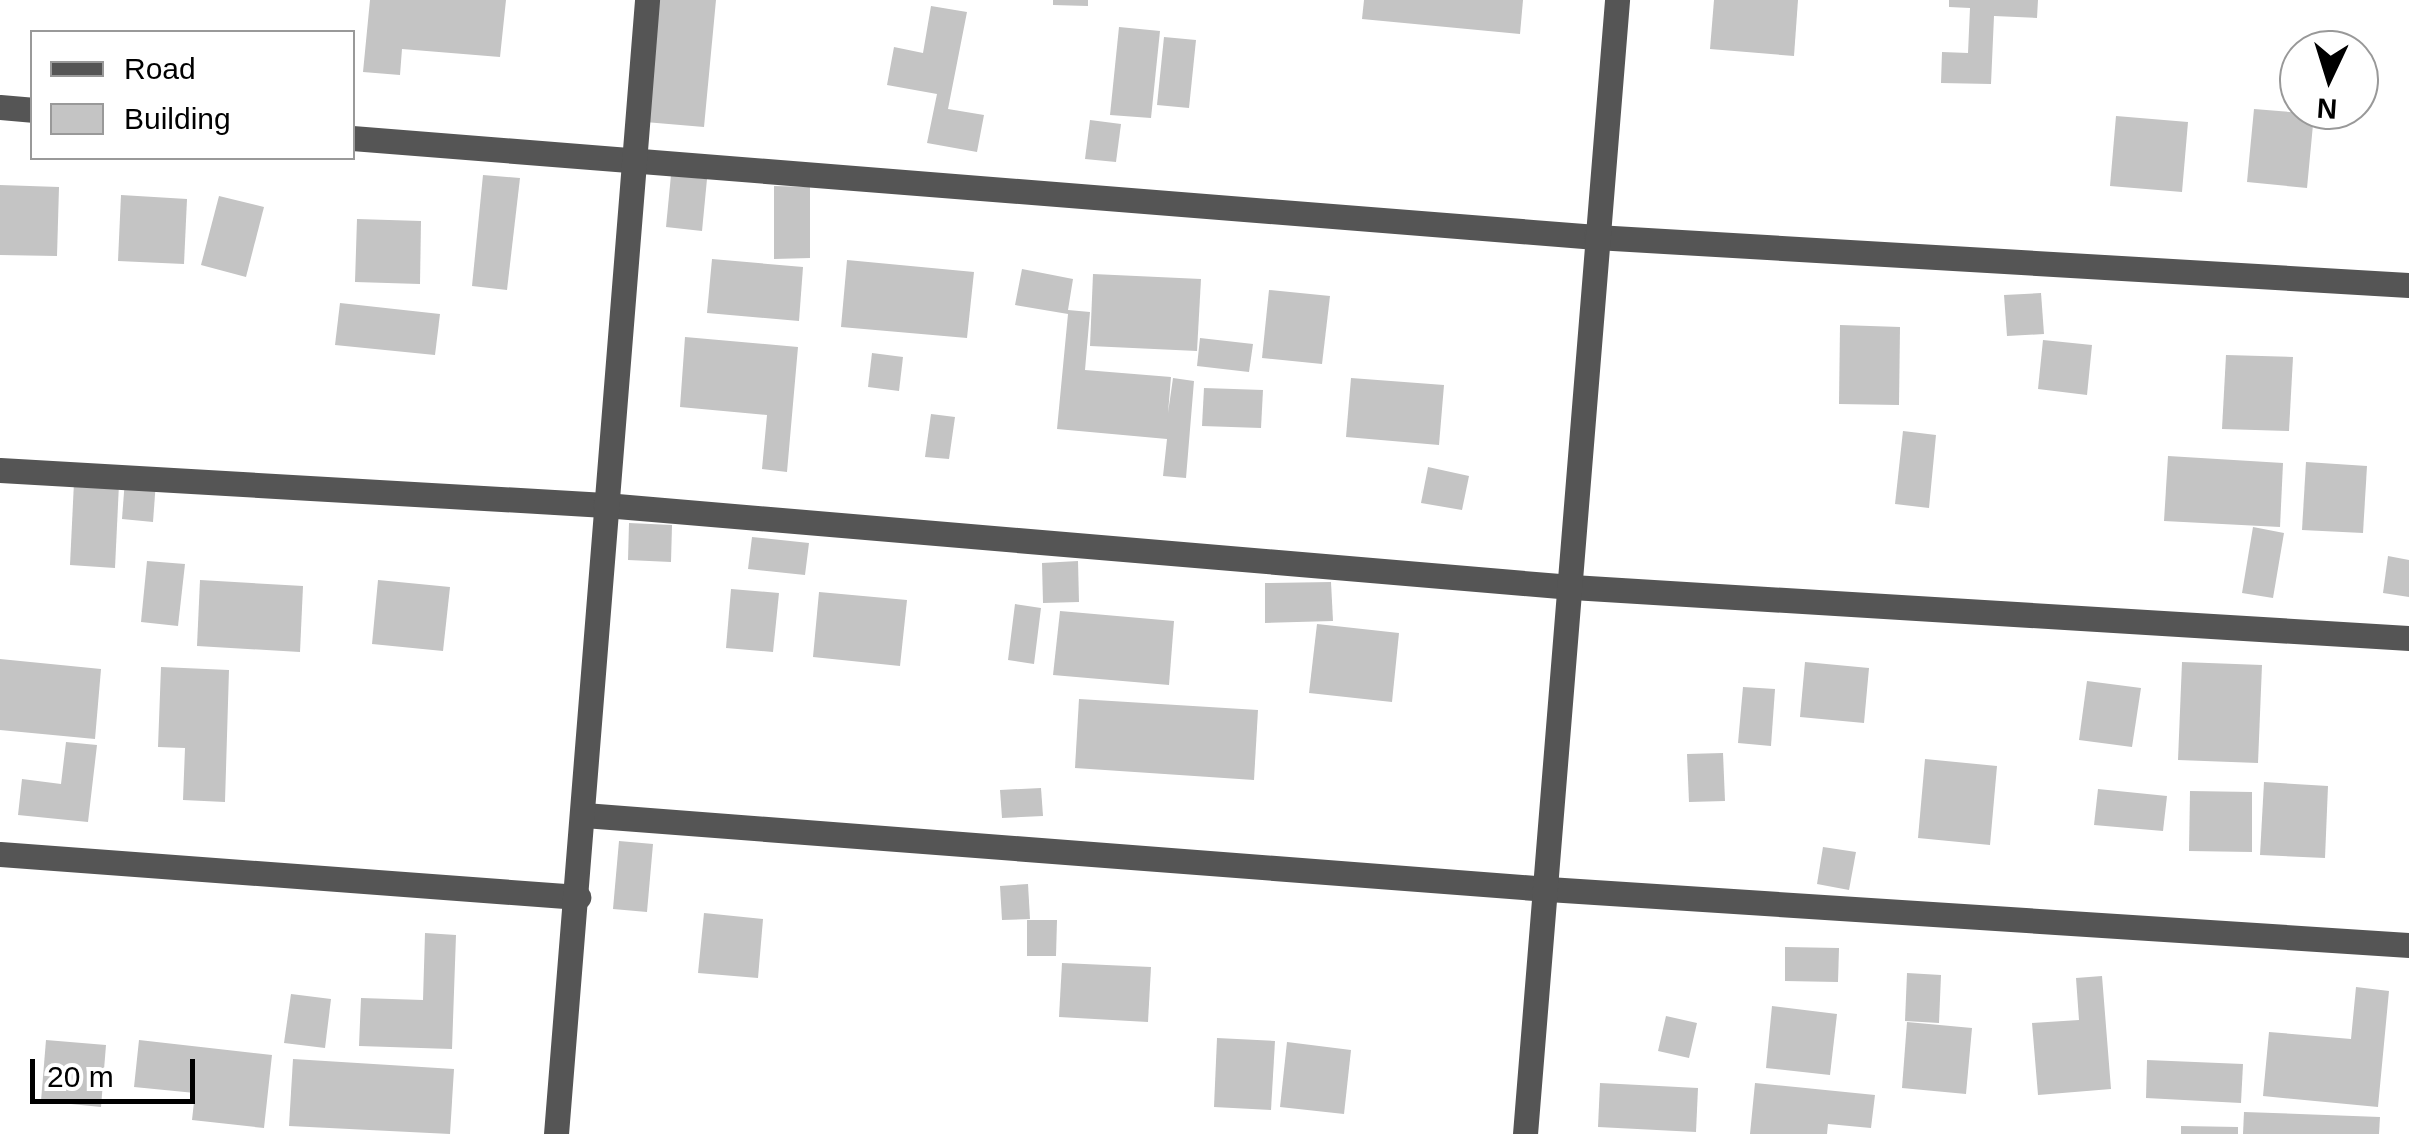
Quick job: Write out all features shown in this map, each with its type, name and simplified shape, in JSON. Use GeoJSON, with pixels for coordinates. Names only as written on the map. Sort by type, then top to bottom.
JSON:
{"type":"FeatureCollection","features":[{"type":"Feature","properties":{"kind":"street"},"geometry":{"type":"LineString","coordinates":[[556,1134],[647,0]]}},
{"type":"Feature","properties":{"kind":"street"},"geometry":{"type":"LineString","coordinates":[[1525,1134],[1548,890],[1617,0]]}},
{"type":"Feature","properties":{"kind":"street"},"geometry":{"type":"LineString","coordinates":[[0,107],[30,110]]}},
{"type":"Feature","properties":{"kind":"street"},"geometry":{"type":"LineString","coordinates":[[355,138],[1596,237],[2409,285]]}},
{"type":"Feature","properties":{"kind":"street"},"geometry":{"type":"LineString","coordinates":[[0,470],[606,505],[1572,587],[2409,638]]}},
{"type":"Feature","properties":{"kind":"street"},"geometry":{"type":"LineString","coordinates":[[584,815],[1548,890],[2409,945]]}},
{"type":"Feature","properties":{"kind":"street"},"geometry":{"type":"LineString","coordinates":[[0,854],[578,897]]}},
{"type":"Feature","properties":{"kind":"building"},"geometry":{"type":"Polygon","coordinates":[[[370,0],[506,0],[500,57],[402,49],[400,75],[363,72],[370,0]]]}},
{"type":"Feature","properties":{"kind":"building"},"geometry":{"type":"Polygon","coordinates":[[[657,0],[716,0],[704,127],[645,122],[657,0]]]}},
{"type":"Feature","properties":{"kind":"building"},"geometry":{"type":"Polygon","coordinates":[[[1053,0],[1088,0],[1088,6],[1053,5],[1053,0]]]}},
{"type":"Feature","properties":{"kind":"building"},"geometry":{"type":"Polygon","coordinates":[[[1364,0],[1523,0],[1520,34],[1362,19],[1364,0]]]}},
{"type":"Feature","properties":{"kind":"building"},"geometry":{"type":"Polygon","coordinates":[[[1714,0],[1798,0],[1794,56],[1710,49],[1714,0]]]}},
{"type":"Feature","properties":{"kind":"building"},"geometry":{"type":"Polygon","coordinates":[[[1949,0],[2038,0],[2037,18],[1994,16],[1991,84],[1941,83],[1942,52],[1968,53],[1970,8],[1949,7],[1949,0]]]}},
{"type":"Feature","properties":{"kind":"building"},"geometry":{"type":"Polygon","coordinates":[[[931,6],[967,12],[948,109],[984,115],[977,152],[927,143],[937,94],[887,85],[894,47],[923,53],[931,6]]]}},
{"type":"Feature","properties":{"kind":"building"},"geometry":{"type":"Polygon","coordinates":[[[1119,27],[1160,31],[1151,118],[1110,115],[1119,27]]]}},
{"type":"Feature","properties":{"kind":"building"},"geometry":{"type":"Polygon","coordinates":[[[1164,37],[1196,40],[1189,108],[1157,105],[1164,37]]]}},
{"type":"Feature","properties":{"kind":"building"},"geometry":{"type":"Polygon","coordinates":[[[2254,109],[2279,111],[2279,130],[2312,130],[2307,188],[2247,182],[2254,109]]]}},
{"type":"Feature","properties":{"kind":"building"},"geometry":{"type":"Polygon","coordinates":[[[2116,116],[2188,122],[2182,192],[2110,186],[2116,116]]]}},
{"type":"Feature","properties":{"kind":"building"},"geometry":{"type":"Polygon","coordinates":[[[1090,120],[1121,124],[1116,162],[1085,159],[1090,120]]]}},
{"type":"Feature","properties":{"kind":"building"},"geometry":{"type":"Polygon","coordinates":[[[483,175],[520,178],[507,290],[472,286],[483,175]]]}},
{"type":"Feature","properties":{"kind":"building"},"geometry":{"type":"Polygon","coordinates":[[[671,175],[707,179],[702,231],[666,227],[671,175]]]}},
{"type":"Feature","properties":{"kind":"building"},"geometry":{"type":"Polygon","coordinates":[[[0,185],[59,187],[57,256],[0,255],[0,185]]]}},
{"type":"Feature","properties":{"kind":"building"},"geometry":{"type":"Polygon","coordinates":[[[774,186],[810,187],[810,258],[774,259],[774,186]]]}},
{"type":"Feature","properties":{"kind":"building"},"geometry":{"type":"Polygon","coordinates":[[[121,195],[187,199],[184,264],[118,261],[121,195]]]}},
{"type":"Feature","properties":{"kind":"building"},"geometry":{"type":"Polygon","coordinates":[[[219,196],[264,207],[246,277],[201,265],[219,196]]]}},
{"type":"Feature","properties":{"kind":"building"},"geometry":{"type":"Polygon","coordinates":[[[357,219],[421,221],[420,284],[355,282],[357,219]]]}},
{"type":"Feature","properties":{"kind":"building"},"geometry":{"type":"Polygon","coordinates":[[[712,259],[803,267],[799,321],[707,313],[712,259]]]}},
{"type":"Feature","properties":{"kind":"building"},"geometry":{"type":"Polygon","coordinates":[[[847,260],[974,272],[967,338],[841,327],[847,260]]]}},
{"type":"Feature","properties":{"kind":"building"},"geometry":{"type":"Polygon","coordinates":[[[1022,269],[1073,279],[1068,310],[1090,312],[1085,370],[1171,377],[1168,413],[1173,378],[1194,381],[1186,478],[1163,476],[1167,439],[1057,429],[1068,314],[1015,305],[1022,269]]]}},
{"type":"Feature","properties":{"kind":"building"},"geometry":{"type":"Polygon","coordinates":[[[1093,274],[1201,279],[1197,351],[1090,346],[1093,274]]]}},
{"type":"Feature","properties":{"kind":"building"},"geometry":{"type":"Polygon","coordinates":[[[1269,290],[1330,296],[1322,364],[1262,358],[1269,290]]]}},
{"type":"Feature","properties":{"kind":"building"},"geometry":{"type":"Polygon","coordinates":[[[2041,293],[2044,334],[2007,336],[2004,295],[2041,293]]]}},
{"type":"Feature","properties":{"kind":"building"},"geometry":{"type":"Polygon","coordinates":[[[340,303],[440,314],[435,355],[335,345],[340,303]]]}},
{"type":"Feature","properties":{"kind":"building"},"geometry":{"type":"Polygon","coordinates":[[[1840,325],[1900,327],[1899,405],[1839,404],[1840,325]]]}},
{"type":"Feature","properties":{"kind":"building"},"geometry":{"type":"Polygon","coordinates":[[[685,337],[798,347],[787,472],[762,469],[767,415],[680,407],[685,337]]]}},
{"type":"Feature","properties":{"kind":"building"},"geometry":{"type":"Polygon","coordinates":[[[1200,338],[1253,344],[1249,372],[1197,366],[1200,338]]]}},
{"type":"Feature","properties":{"kind":"building"},"geometry":{"type":"Polygon","coordinates":[[[2043,340],[2092,345],[2087,395],[2038,389],[2043,340]]]}},
{"type":"Feature","properties":{"kind":"building"},"geometry":{"type":"Polygon","coordinates":[[[872,353],[903,357],[899,391],[868,387],[872,353]]]}},
{"type":"Feature","properties":{"kind":"building"},"geometry":{"type":"Polygon","coordinates":[[[2226,355],[2293,357],[2289,431],[2222,429],[2226,355]]]}},
{"type":"Feature","properties":{"kind":"building"},"geometry":{"type":"Polygon","coordinates":[[[1351,378],[1444,385],[1439,445],[1346,437],[1351,378]]]}},
{"type":"Feature","properties":{"kind":"building"},"geometry":{"type":"Polygon","coordinates":[[[1204,388],[1263,390],[1261,428],[1202,426],[1204,388]]]}},
{"type":"Feature","properties":{"kind":"building"},"geometry":{"type":"Polygon","coordinates":[[[931,414],[955,417],[949,459],[925,457],[931,414]]]}},
{"type":"Feature","properties":{"kind":"building"},"geometry":{"type":"Polygon","coordinates":[[[1903,431],[1936,435],[1929,508],[1895,504],[1903,431]]]}},
{"type":"Feature","properties":{"kind":"building"},"geometry":{"type":"Polygon","coordinates":[[[2168,456],[2283,463],[2280,527],[2164,521],[2168,456]]]}},
{"type":"Feature","properties":{"kind":"building"},"geometry":{"type":"Polygon","coordinates":[[[2306,462],[2367,466],[2363,533],[2302,530],[2306,462]]]}},
{"type":"Feature","properties":{"kind":"building"},"geometry":{"type":"Polygon","coordinates":[[[1428,467],[1469,476],[1462,510],[1421,503],[1428,467]]]}},
{"type":"Feature","properties":{"kind":"building"},"geometry":{"type":"Polygon","coordinates":[[[125,479],[156,481],[153,522],[122,519],[125,479]]]}},
{"type":"Feature","properties":{"kind":"building"},"geometry":{"type":"Polygon","coordinates":[[[74,482],[119,484],[115,568],[70,565],[74,482]]]}},
{"type":"Feature","properties":{"kind":"building"},"geometry":{"type":"Polygon","coordinates":[[[629,523],[672,525],[671,562],[628,560],[629,523]]]}},
{"type":"Feature","properties":{"kind":"building"},"geometry":{"type":"Polygon","coordinates":[[[2253,527],[2284,533],[2273,598],[2242,593],[2253,527]]]}},
{"type":"Feature","properties":{"kind":"building"},"geometry":{"type":"Polygon","coordinates":[[[752,537],[809,543],[805,575],[748,569],[752,537]]]}},
{"type":"Feature","properties":{"kind":"building"},"geometry":{"type":"Polygon","coordinates":[[[2388,556],[2409,560],[2409,597],[2383,593],[2388,556]]]}},
{"type":"Feature","properties":{"kind":"building"},"geometry":{"type":"Polygon","coordinates":[[[147,561],[185,564],[178,626],[141,622],[147,561]]]}},
{"type":"Feature","properties":{"kind":"building"},"geometry":{"type":"Polygon","coordinates":[[[1078,561],[1079,602],[1043,603],[1042,563],[1078,561]]]}},
{"type":"Feature","properties":{"kind":"building"},"geometry":{"type":"Polygon","coordinates":[[[200,580],[303,586],[300,652],[197,646],[200,580]]]}},
{"type":"Feature","properties":{"kind":"building"},"geometry":{"type":"Polygon","coordinates":[[[378,580],[450,587],[443,651],[372,644],[378,580]]]}},
{"type":"Feature","properties":{"kind":"building"},"geometry":{"type":"Polygon","coordinates":[[[1331,582],[1333,621],[1265,623],[1265,583],[1331,582]]]}},
{"type":"Feature","properties":{"kind":"building"},"geometry":{"type":"Polygon","coordinates":[[[731,589],[779,593],[773,652],[726,648],[731,589]]]}},
{"type":"Feature","properties":{"kind":"building"},"geometry":{"type":"Polygon","coordinates":[[[819,592],[907,600],[900,666],[813,657],[819,592]]]}},
{"type":"Feature","properties":{"kind":"building"},"geometry":{"type":"Polygon","coordinates":[[[1015,604],[1041,608],[1034,664],[1008,660],[1015,604]]]}},
{"type":"Feature","properties":{"kind":"building"},"geometry":{"type":"Polygon","coordinates":[[[1060,611],[1174,621],[1169,685],[1053,675],[1060,611]]]}},
{"type":"Feature","properties":{"kind":"building"},"geometry":{"type":"Polygon","coordinates":[[[1317,624],[1399,633],[1392,702],[1309,693],[1317,624]]]}},
{"type":"Feature","properties":{"kind":"building"},"geometry":{"type":"Polygon","coordinates":[[[0,659],[101,669],[95,739],[0,730],[0,659]]]}},
{"type":"Feature","properties":{"kind":"building"},"geometry":{"type":"Polygon","coordinates":[[[1805,662],[1869,668],[1864,723],[1800,717],[1805,662]]]}},
{"type":"Feature","properties":{"kind":"building"},"geometry":{"type":"Polygon","coordinates":[[[2182,662],[2262,665],[2258,763],[2178,760],[2182,662]]]}},
{"type":"Feature","properties":{"kind":"building"},"geometry":{"type":"Polygon","coordinates":[[[161,667],[229,670],[225,802],[183,800],[185,748],[158,747],[161,667]]]}},
{"type":"Feature","properties":{"kind":"building"},"geometry":{"type":"Polygon","coordinates":[[[2087,681],[2141,688],[2132,747],[2079,740],[2087,681]]]}},
{"type":"Feature","properties":{"kind":"building"},"geometry":{"type":"Polygon","coordinates":[[[1743,687],[1775,689],[1771,746],[1738,743],[1743,687]]]}},
{"type":"Feature","properties":{"kind":"building"},"geometry":{"type":"Polygon","coordinates":[[[1079,699],[1258,710],[1254,780],[1075,768],[1079,699]]]}},
{"type":"Feature","properties":{"kind":"building"},"geometry":{"type":"Polygon","coordinates":[[[66,742],[97,745],[88,822],[18,815],[22,779],[61,784],[66,742]]]}},
{"type":"Feature","properties":{"kind":"building"},"geometry":{"type":"Polygon","coordinates":[[[1723,753],[1725,801],[1689,802],[1687,754],[1723,753]]]}},
{"type":"Feature","properties":{"kind":"building"},"geometry":{"type":"Polygon","coordinates":[[[1925,759],[1997,766],[1990,845],[1918,838],[1925,759]]]}},
{"type":"Feature","properties":{"kind":"building"},"geometry":{"type":"Polygon","coordinates":[[[2264,782],[2328,786],[2325,858],[2260,855],[2264,782]]]}},
{"type":"Feature","properties":{"kind":"building"},"geometry":{"type":"Polygon","coordinates":[[[1041,788],[1043,816],[1002,818],[1000,790],[1041,788]]]}},
{"type":"Feature","properties":{"kind":"building"},"geometry":{"type":"Polygon","coordinates":[[[2098,789],[2167,796],[2163,831],[2094,825],[2098,789]]]}},
{"type":"Feature","properties":{"kind":"building"},"geometry":{"type":"Polygon","coordinates":[[[2190,791],[2252,792],[2252,852],[2189,851],[2190,791]]]}},
{"type":"Feature","properties":{"kind":"building"},"geometry":{"type":"Polygon","coordinates":[[[619,841],[653,844],[647,912],[613,909],[619,841]]]}},
{"type":"Feature","properties":{"kind":"building"},"geometry":{"type":"Polygon","coordinates":[[[1823,847],[1856,852],[1849,890],[1817,884],[1823,847]]]}},
{"type":"Feature","properties":{"kind":"building"},"geometry":{"type":"Polygon","coordinates":[[[1028,884],[1030,919],[1002,920],[1000,886],[1028,884]]]}},
{"type":"Feature","properties":{"kind":"building"},"geometry":{"type":"Polygon","coordinates":[[[704,913],[763,919],[758,978],[698,973],[704,913]]]}},
{"type":"Feature","properties":{"kind":"building"},"geometry":{"type":"Polygon","coordinates":[[[1027,920],[1057,920],[1056,956],[1027,956],[1027,920]]]}},
{"type":"Feature","properties":{"kind":"building"},"geometry":{"type":"Polygon","coordinates":[[[425,933],[456,935],[452,1049],[359,1046],[361,998],[423,1000],[425,933]]]}},
{"type":"Feature","properties":{"kind":"building"},"geometry":{"type":"Polygon","coordinates":[[[1785,947],[1839,948],[1838,982],[1785,981],[1785,947]]]}},
{"type":"Feature","properties":{"kind":"building"},"geometry":{"type":"Polygon","coordinates":[[[1062,963],[1151,967],[1148,1022],[1059,1017],[1062,963]]]}},
{"type":"Feature","properties":{"kind":"building"},"geometry":{"type":"Polygon","coordinates":[[[1907,973],[1941,975],[1939,1023],[1905,1021],[1907,973]]]}},
{"type":"Feature","properties":{"kind":"building"},"geometry":{"type":"Polygon","coordinates":[[[2102,976],[2111,1089],[2038,1095],[2032,1023],[2079,1020],[2076,978],[2102,976]]]}},
{"type":"Feature","properties":{"kind":"building"},"geometry":{"type":"Polygon","coordinates":[[[2356,987],[2389,991],[2378,1107],[2263,1096],[2269,1032],[2351,1039],[2356,987]]]}},
{"type":"Feature","properties":{"kind":"building"},"geometry":{"type":"Polygon","coordinates":[[[291,994],[331,999],[325,1048],[284,1043],[291,994]]]}},
{"type":"Feature","properties":{"kind":"building"},"geometry":{"type":"Polygon","coordinates":[[[1772,1006],[1837,1014],[1830,1075],[1766,1068],[1772,1006]]]}},
{"type":"Feature","properties":{"kind":"building"},"geometry":{"type":"Polygon","coordinates":[[[1666,1016],[1697,1023],[1689,1058],[1658,1051],[1666,1016]]]}},
{"type":"Feature","properties":{"kind":"building"},"geometry":{"type":"Polygon","coordinates":[[[1907,1022],[1972,1028],[1966,1094],[1902,1088],[1907,1022]]]}},
{"type":"Feature","properties":{"kind":"building"},"geometry":{"type":"Polygon","coordinates":[[[1217,1038],[1275,1041],[1271,1110],[1214,1107],[1217,1038]]]}},
{"type":"Feature","properties":{"kind":"building"},"geometry":{"type":"Polygon","coordinates":[[[46,1040],[106,1045],[101,1107],[41,1101],[46,1040]]]}},
{"type":"Feature","properties":{"kind":"building"},"geometry":{"type":"Polygon","coordinates":[[[139,1040],[272,1055],[264,1128],[192,1120],[195,1093],[134,1087],[139,1040]]]}},
{"type":"Feature","properties":{"kind":"building"},"geometry":{"type":"Polygon","coordinates":[[[1287,1042],[1351,1050],[1344,1114],[1280,1107],[1287,1042]]]}},
{"type":"Feature","properties":{"kind":"building"},"geometry":{"type":"Polygon","coordinates":[[[293,1059],[454,1069],[450,1134],[289,1126],[293,1059]]]}},
{"type":"Feature","properties":{"kind":"building"},"geometry":{"type":"Polygon","coordinates":[[[2147,1060],[2243,1064],[2241,1103],[2146,1098],[2147,1060]]]}},
{"type":"Feature","properties":{"kind":"building"},"geometry":{"type":"Polygon","coordinates":[[[1600,1083],[1698,1088],[1696,1132],[1598,1127],[1600,1083]]]}},
{"type":"Feature","properties":{"kind":"building"},"geometry":{"type":"Polygon","coordinates":[[[1755,1083],[1875,1095],[1871,1128],[1828,1124],[1827,1134],[1750,1134],[1755,1083]]]}},
{"type":"Feature","properties":{"kind":"building"},"geometry":{"type":"Polygon","coordinates":[[[2244,1112],[2380,1117],[2379,1134],[2243,1134],[2244,1112]]]}},
{"type":"Feature","properties":{"kind":"building"},"geometry":{"type":"Polygon","coordinates":[[[2181,1126],[2238,1127],[2238,1134],[2181,1134],[2181,1126]]]}}]}
